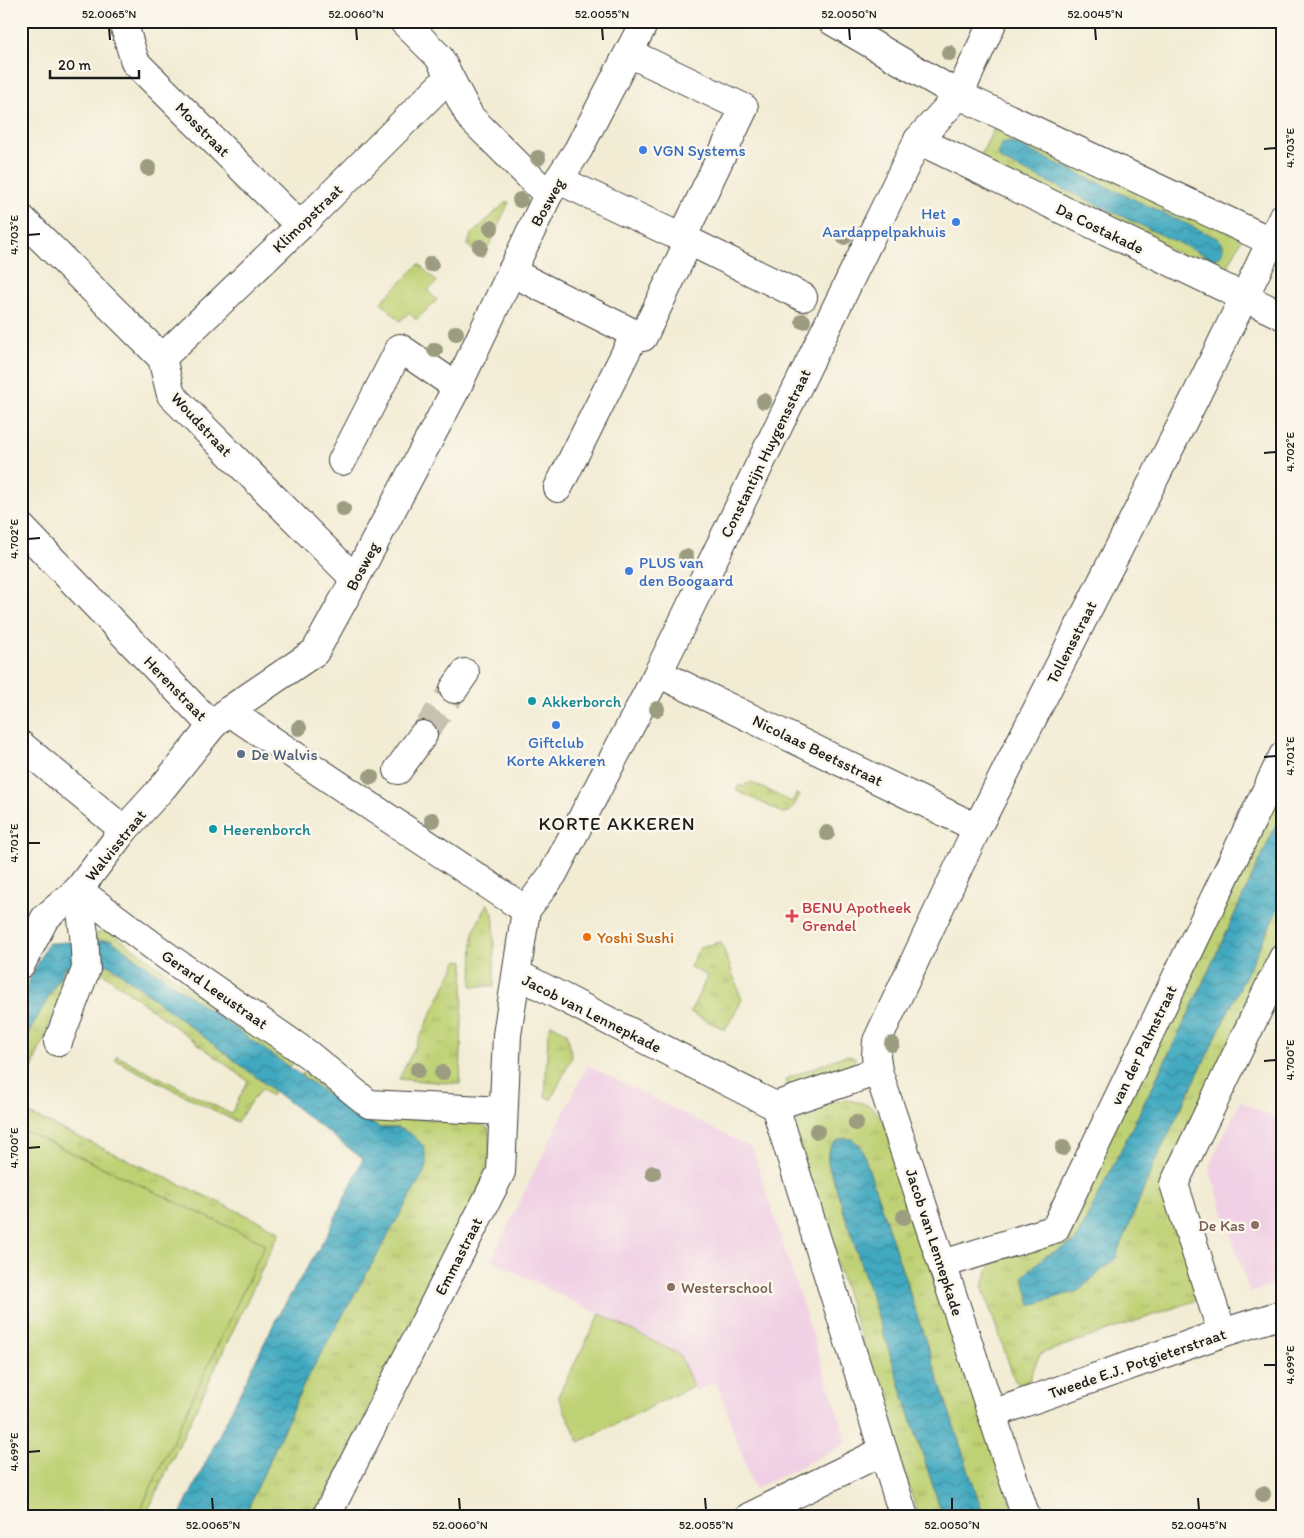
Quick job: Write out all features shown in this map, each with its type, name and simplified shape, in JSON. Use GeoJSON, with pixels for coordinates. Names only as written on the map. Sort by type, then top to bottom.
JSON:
{"type":"FeatureCollection","features":[{"type":"Feature","properties":{"kind":"street","name":"Mosstraat"},"geometry":{"type":"LineString","coordinates":[[123,21],[135,62],[300,226]]}},
{"type":"Feature","properties":{"kind":"street"},"geometry":{"type":"LineString","coordinates":[[403,21],[439,57],[470,117],[554,187],[685,240],[802,297]]}},
{"type":"Feature","properties":{"kind":"street","name":"Bosweg"},"geometry":{"type":"LineString","coordinates":[[220,719],[315,652],[356,579],[457,387],[554,187],[578,150],[645,21]]}},
{"type":"Feature","properties":{"kind":"street"},"geometry":{"type":"LineString","coordinates":[[832,21],[960,95],[1277,244]]}},
{"type":"Feature","properties":{"kind":"street","name":"Constantijn Huygensstraat"},"geometry":{"type":"LineString","coordinates":[[517,974],[526,910],[552,874],[658,673],[918,140],[960,95],[993,21]]}},
{"type":"Feature","properties":{"kind":"street"},"geometry":{"type":"LineString","coordinates":[[512,272],[643,337],[744,108],[629,53]]}},
{"type":"Feature","properties":{"kind":"street","name":"Klimopstraat"},"geometry":{"type":"LineString","coordinates":[[162,358],[300,226],[450,77]]}},
{"type":"Feature","properties":{"kind":"street","name":"Da Costakade"},"geometry":{"type":"LineString","coordinates":[[918,140],[1283,316]]}},
{"type":"Feature","properties":{"kind":"street","name":"Tollensstraat"},"geometry":{"type":"LineString","coordinates":[[878,1072],[877,1041],[977,828],[1244,298],[1277,244],[1283,217]]}},
{"type":"Feature","properties":{"kind":"street"},"geometry":{"type":"LineString","coordinates":[[21,218],[162,358]]}},
{"type":"Feature","properties":{"kind":"street"},"geometry":{"type":"LineString","coordinates":[[558,488],[634,334]]}},
{"type":"Feature","properties":{"kind":"street"},"geometry":{"type":"LineString","coordinates":[[342,461],[400,348],[457,387]]}},
{"type":"Feature","properties":{"kind":"street","name":"Woudstraat"},"geometry":{"type":"LineString","coordinates":[[162,358],[170,395],[356,579]]}},
{"type":"Feature","properties":{"kind":"street","name":"Herenstraat"},"geometry":{"type":"LineString","coordinates":[[21,527],[220,719],[526,910]]}},
{"type":"Feature","properties":{"kind":"street","name":"Nicolaas Beetsstraat"},"geometry":{"type":"LineString","coordinates":[[658,673],[977,828]]}},
{"type":"Feature","properties":{"kind":"street","name":"Walvisstraat"},"geometry":{"type":"LineString","coordinates":[[21,964],[45,918],[78,890],[124,830],[164,787],[220,719]]}},
{"type":"Feature","properties":{"kind":"street"},"geometry":{"type":"LineString","coordinates":[[398,770],[422,735]]}},
{"type":"Feature","properties":{"kind":"street"},"geometry":{"type":"LineString","coordinates":[[21,746],[124,830]]}},
{"type":"Feature","properties":{"kind":"street","name":"van der Palmstraat"},"geometry":{"type":"LineString","coordinates":[[943,1264],[1055,1230],[1283,756]]}},
{"type":"Feature","properties":{"kind":"street"},"geometry":{"type":"LineString","coordinates":[[58,1042],[86,969],[84,934],[78,890]]}},
{"type":"Feature","properties":{"kind":"street","name":"Gerard Leeustraat"},"geometry":{"type":"LineString","coordinates":[[78,890],[309,1055],[370,1104],[503,1111]]}},
{"type":"Feature","properties":{"kind":"street"},"geometry":{"type":"LineString","coordinates":[[1222,1333],[1174,1184],[1283,958]]}},
{"type":"Feature","properties":{"kind":"street","name":"Jacob van Lennepkade"},"geometry":{"type":"LineString","coordinates":[[517,974],[775,1106]]}},
{"type":"Feature","properties":{"kind":"street","name":"Emmastraat"},"geometry":{"type":"LineString","coordinates":[[326,1517],[501,1172],[507,1035],[517,974]]}},
{"type":"Feature","properties":{"kind":"street"},"geometry":{"type":"LineString","coordinates":[[878,1072],[775,1106],[904,1517]]}},
{"type":"Feature","properties":{"kind":"street","name":"Jacob van Lennepkade"},"geometry":{"type":"LineString","coordinates":[[878,1072],[1026,1517]]}},
{"type":"Feature","properties":{"kind":"street","name":"Tweede E.J. Potgieterstraat"},"geometry":{"type":"LineString","coordinates":[[992,1414],[1222,1333],[1283,1314]]}},
{"type":"Feature","properties":{"kind":"street"},"geometry":{"type":"LineString","coordinates":[[749,1517],[883,1451]]}},
{"type":"Feature","properties":{"kind":"shaded area","name":"Westerschool"},"geometry":{"type":"Polygon","coordinates":[[[587,1065],[752,1148],[846,1438],[842,1446],[754,1489],[716,1381],[695,1391],[680,1355],[491,1260],[587,1065]]]}},
{"type":"Feature","properties":{"kind":"shaded area","name":"De Kas"},"geometry":{"type":"Polygon","coordinates":[[[1240,1101],[1283,1122],[1283,1282],[1250,1293],[1209,1167],[1240,1101]]]}},
{"type":"Feature","properties":{"kind":"green space"},"geometry":{"type":"Polygon","coordinates":[[[996,124],[1242,238],[1224,275],[978,161],[996,124]],[[1011,142],[998,151],[998,155],[1002,160],[1222,242],[1011,142]]]}},
{"type":"Feature","properties":{"kind":"green space"},"geometry":{"type":"Polygon","coordinates":[[[506,202],[509,202],[483,258],[468,245],[471,235],[506,202]]]}},
{"type":"Feature","properties":{"kind":"green space"},"geometry":{"type":"Polygon","coordinates":[[[419,264],[437,282],[428,291],[437,300],[416,320],[409,313],[400,321],[381,302],[419,264]]]}},
{"type":"Feature","properties":{"kind":"green space"},"geometry":{"type":"Polygon","coordinates":[[[1283,769],[1283,810],[1187,1017],[1075,1242],[1044,1257],[1116,1258],[1152,1168],[1283,899],[1283,929],[1165,1180],[1200,1299],[1040,1354],[1028,1382],[1021,1385],[1015,1381],[982,1286],[992,1261],[1060,1235],[1283,769]]]}},
{"type":"Feature","properties":{"kind":"green space"},"geometry":{"type":"Polygon","coordinates":[[[750,782],[792,802],[796,794],[800,795],[791,811],[783,813],[736,790],[739,785],[744,787],[746,783],[750,782]]]}},
{"type":"Feature","properties":{"kind":"green space"},"geometry":{"type":"Polygon","coordinates":[[[487,903],[493,913],[494,923],[494,986],[472,986],[473,933],[487,903]]]}},
{"type":"Feature","properties":{"kind":"green space"},"geometry":{"type":"Polygon","coordinates":[[[101,931],[112,933],[293,1063],[290,1068],[96,940],[96,935],[101,931]]]}},
{"type":"Feature","properties":{"kind":"green space"},"geometry":{"type":"Polygon","coordinates":[[[721,942],[742,1000],[725,1030],[690,1012],[708,976],[690,967],[700,947],[721,942]]]}},
{"type":"Feature","properties":{"kind":"green space"},"geometry":{"type":"Polygon","coordinates":[[[458,960],[464,961],[460,1084],[399,1079],[458,960]]]}},
{"type":"Feature","properties":{"kind":"green space"},"geometry":{"type":"Polygon","coordinates":[[[98,965],[110,965],[274,1090],[271,1096],[262,1089],[237,1122],[115,1060],[117,1056],[231,1114],[248,1081],[99,970],[98,965]]]}},
{"type":"Feature","properties":{"kind":"green space"},"geometry":{"type":"Polygon","coordinates":[[[65,967],[73,967],[25,1085],[21,1083],[21,1047],[65,967]]]}},
{"type":"Feature","properties":{"kind":"green space"},"geometry":{"type":"Polygon","coordinates":[[[551,1024],[567,1033],[572,1057],[551,1100],[545,1096],[548,1033],[551,1024]]]}},
{"type":"Feature","properties":{"kind":"green space"},"geometry":{"type":"Polygon","coordinates":[[[846,1055],[856,1058],[845,1069],[788,1088],[785,1079],[846,1055]]]}},
{"type":"Feature","properties":{"kind":"green space"},"geometry":{"type":"Polygon","coordinates":[[[304,1072],[363,1114],[480,1124],[489,1129],[490,1156],[479,1189],[315,1517],[244,1517],[305,1382],[398,1128],[380,1128],[359,1116],[301,1075],[304,1072]]]}},
{"type":"Feature","properties":{"kind":"green space"},"geometry":{"type":"Polygon","coordinates":[[[837,1101],[859,1102],[872,1108],[884,1122],[1015,1517],[984,1517],[861,1146],[835,1142],[828,1151],[828,1163],[943,1517],[919,1517],[794,1132],[802,1113],[837,1101]]]}},
{"type":"Feature","properties":{"kind":"green space"},"geometry":{"type":"Polygon","coordinates":[[[21,1110],[280,1231],[145,1517],[137,1517],[265,1244],[21,1129],[21,1110]]]}},
{"type":"Feature","properties":{"kind":"green space"},"geometry":{"type":"Polygon","coordinates":[[[21,1129],[265,1244],[137,1517],[21,1517],[21,1129]]]}},
{"type":"Feature","properties":{"kind":"green space"},"geometry":{"type":"Polygon","coordinates":[[[600,1314],[680,1355],[693,1386],[579,1442],[558,1396],[600,1314]]]}},
{"type":"Feature","properties":{"kind":"water"},"geometry":{"type":"Polygon","coordinates":[[[1011,142],[1219,239],[1222,242],[1224,252],[1216,259],[1213,259],[1001,160],[999,150],[1002,144],[1011,142]]]}},
{"type":"Feature","properties":{"kind":"water"},"geometry":{"type":"Polygon","coordinates":[[[1283,810],[1283,899],[1152,1168],[1116,1258],[1078,1291],[1031,1305],[1023,1276],[1044,1257],[1075,1242],[1187,1017],[1283,810]]]}},
{"type":"Feature","properties":{"kind":"water"},"geometry":{"type":"Polygon","coordinates":[[[111,940],[358,1116],[380,1128],[398,1128],[411,1134],[424,1146],[427,1167],[305,1382],[244,1517],[179,1517],[277,1317],[327,1235],[363,1159],[110,965],[65,967],[21,1047],[21,997],[48,943],[111,940]]]}},
{"type":"Feature","properties":{"kind":"water"},"geometry":{"type":"Polygon","coordinates":[[[846,1138],[852,1139],[861,1146],[984,1517],[943,1517],[828,1163],[828,1154],[831,1146],[837,1141],[846,1138]]]}},
{"type":"Feature","properties":{"kind":"tunnel"},"geometry":{"type":"LineString","coordinates":[[423,735],[454,689]]}},
{"type":"Feature","properties":{"kind":"place","name":"VGN Systems"},"geometry":{"type":"Point","coordinates":[643,150]}},
{"type":"Feature","properties":{"kind":"place","name":"Het Aardappelpakhuis"},"geometry":{"type":"Point","coordinates":[956,222]}},
{"type":"Feature","properties":{"kind":"place","name":"PLUS van den Boogaard"},"geometry":{"type":"Point","coordinates":[629,571]}},
{"type":"Feature","properties":{"kind":"place","name":"Akkerborch"},"geometry":{"type":"Point","coordinates":[532,701]}},
{"type":"Feature","properties":{"kind":"place","name":"Giftclub Korte Akkeren"},"geometry":{"type":"Point","coordinates":[556,725]}},
{"type":"Feature","properties":{"kind":"place","name":"De Walvis"},"geometry":{"type":"Point","coordinates":[241,754]}},
{"type":"Feature","properties":{"kind":"place","name":"Heerenborch"},"geometry":{"type":"Point","coordinates":[213,829]}},
{"type":"Feature","properties":{"kind":"place","name":"BENU Apotheek Grendel"},"geometry":{"type":"Point","coordinates":[792,916]}},
{"type":"Feature","properties":{"kind":"place","name":"Yoshi Sushi"},"geometry":{"type":"Point","coordinates":[587,937]}},
{"type":"Feature","properties":{"kind":"place","name":"De Kas"},"geometry":{"type":"Point","coordinates":[1255,1225]}},
{"type":"Feature","properties":{"kind":"place","name":"Westerschool"},"geometry":{"type":"Point","coordinates":[671,1287]}},
{"type":"Feature","properties":{"kind":"district","name":"KORTE AKKEREN"},"geometry":{"type":"Point","coordinates":[617,823]}}]}
